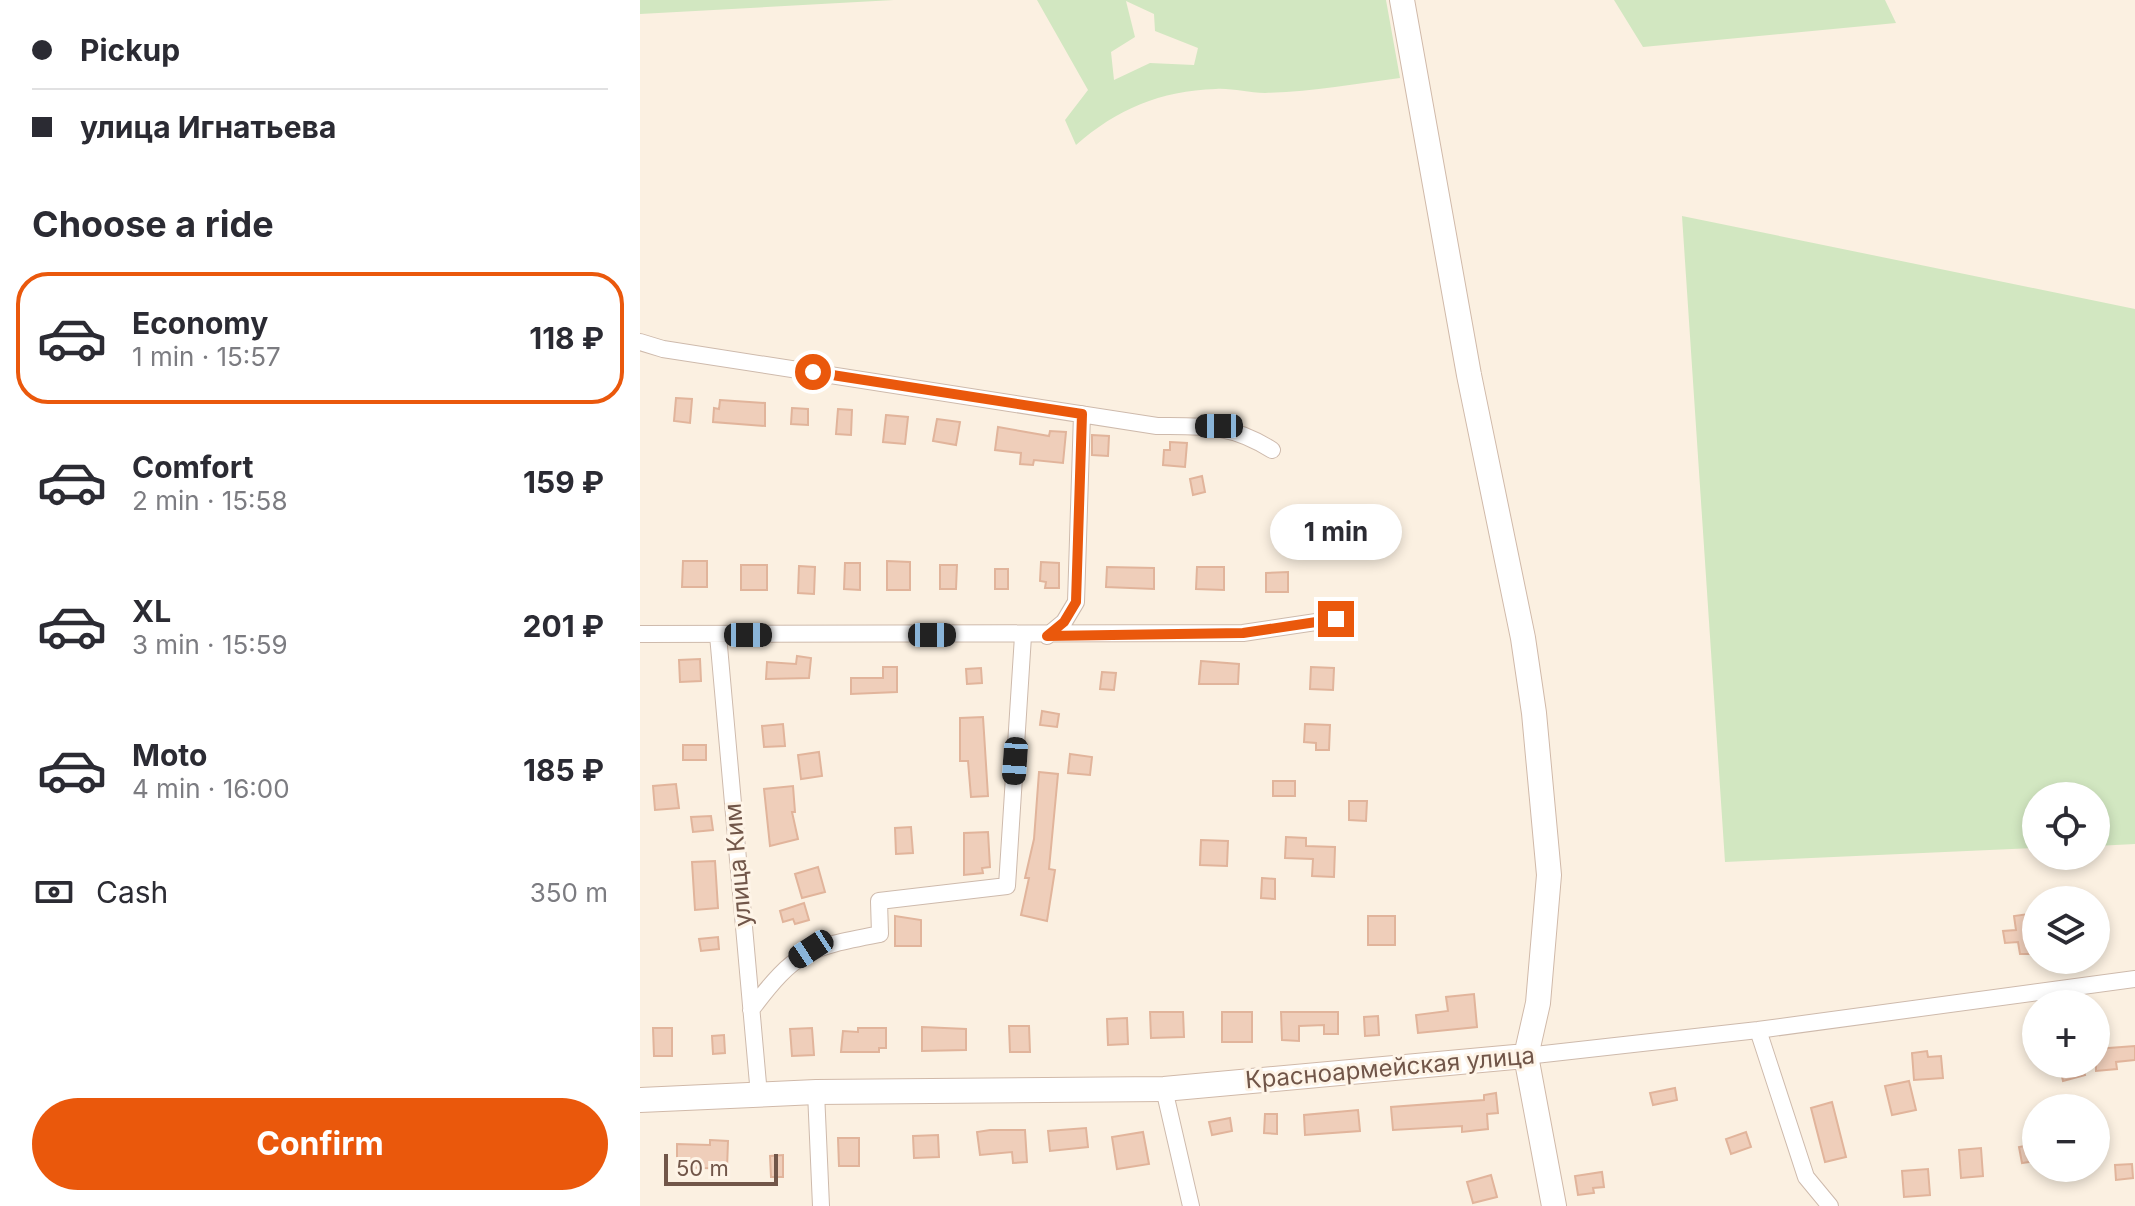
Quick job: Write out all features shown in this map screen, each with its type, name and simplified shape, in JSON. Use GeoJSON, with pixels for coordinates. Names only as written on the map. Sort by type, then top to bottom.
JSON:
{"type":"FeatureCollection","features":[{"type":"Feature","properties":{"kind":"street"},"geometry":{"type":"LineString","coordinates":[[1402,0],[1469,375],[1523,638],[1534,713],[1549,875],[1540,992],[1526,1056],[1554,1206]]}},
{"type":"Feature","properties":{"kind":"street"},"geometry":{"type":"LineString","coordinates":[[640,342],[663,349],[1157,426],[1219,426],[1248,435],[1272,450]]}},
{"type":"Feature","properties":{"kind":"street"},"geometry":{"type":"LineString","coordinates":[[1047,636],[1064,622],[1076,602],[1082,414]]}},
{"type":"Feature","properties":{"kind":"street"},"geometry":{"type":"LineString","coordinates":[[640,634],[1047,636],[1243,633],[1336,619]]}},
{"type":"Feature","properties":{"kind":"street","name":"улица Ким"},"geometry":{"type":"LineString","coordinates":[[718,635],[759,1095]]}},
{"type":"Feature","properties":{"kind":"street"},"geometry":{"type":"LineString","coordinates":[[751,1010],[780,972],[811,949],[880,934],[879,901],[1007,886],[1023,636]]}},
{"type":"Feature","properties":{"kind":"street","name":"Красноармейская улица"},"geometry":{"type":"LineString","coordinates":[[640,1100],[816,1092],[1164,1089],[1526,1056],[1758,1030],[2135,979]]}},
{"type":"Feature","properties":{"kind":"street"},"geometry":{"type":"LineString","coordinates":[[1758,1030],[1806,1177],[1830,1206]]}},
{"type":"Feature","properties":{"kind":"street"},"geometry":{"type":"LineString","coordinates":[[1164,1089],[1191,1206]]}},
{"type":"Feature","properties":{"kind":"street"},"geometry":{"type":"LineString","coordinates":[[816,1092],[821,1206]]}},
{"type":"Feature","properties":{"kind":"green space"},"geometry":{"type":"Polygon","coordinates":[[[640,0],[894,0],[640,14],[640,0]]]}},
{"type":"Feature","properties":{"kind":"green space"},"geometry":{"type":"Polygon","coordinates":[[[1037,0],[1386,0],[1400,78],[1282,92],[1222,89],[1176,94],[1124,112],[1076,145],[1065,120],[1088,90],[1037,0]],[[1126,1],[1135,37],[1111,52],[1114,80],[1150,63],[1194,65],[1198,48],[1155,31],[1154,14],[1126,1]]]}},
{"type":"Feature","properties":{"kind":"green space"},"geometry":{"type":"Polygon","coordinates":[[[1614,0],[1885,0],[1896,23],[1643,47],[1614,0]]]}},
{"type":"Feature","properties":{"kind":"green space"},"geometry":{"type":"Polygon","coordinates":[[[1682,216],[2135,309],[2135,844],[2110,845],[2110,782],[2022,782],[2022,849],[1725,862],[1682,216]]]}},
{"type":"Feature","properties":{"kind":"building"},"geometry":{"type":"Polygon","coordinates":[[[676,398],[692,399],[690,423],[674,421],[676,398]]]}},
{"type":"Feature","properties":{"kind":"building"},"geometry":{"type":"Polygon","coordinates":[[[720,400],[765,403],[765,426],[713,422],[714,408],[719,409],[720,400]]]}},
{"type":"Feature","properties":{"kind":"building"},"geometry":{"type":"Polygon","coordinates":[[[792,408],[808,409],[808,425],[791,424],[792,408]]]}},
{"type":"Feature","properties":{"kind":"building"},"geometry":{"type":"Polygon","coordinates":[[[838,409],[852,410],[851,435],[836,434],[838,409]]]}},
{"type":"Feature","properties":{"kind":"building"},"geometry":{"type":"Polygon","coordinates":[[[886,415],[908,417],[905,444],[883,442],[886,415]]]}},
{"type":"Feature","properties":{"kind":"building"},"geometry":{"type":"Polygon","coordinates":[[[937,419],[960,422],[956,445],[933,441],[937,419]]]}},
{"type":"Feature","properties":{"kind":"building"},"geometry":{"type":"Polygon","coordinates":[[[998,427],[1049,436],[1050,431],[1066,432],[1063,463],[1034,460],[1033,465],[1020,464],[1021,453],[995,450],[998,427]]]}},
{"type":"Feature","properties":{"kind":"building"},"geometry":{"type":"Polygon","coordinates":[[[1092,435],[1109,436],[1108,456],[1092,455],[1092,435]]]}},
{"type":"Feature","properties":{"kind":"building"},"geometry":{"type":"Polygon","coordinates":[[[1170,442],[1187,443],[1185,467],[1163,465],[1164,450],[1170,450],[1170,442]]]}},
{"type":"Feature","properties":{"kind":"building"},"geometry":{"type":"Polygon","coordinates":[[[1202,476],[1205,492],[1193,495],[1190,479],[1202,476]]]}},
{"type":"Feature","properties":{"kind":"building"},"geometry":{"type":"Polygon","coordinates":[[[683,561],[707,561],[707,587],[682,587],[683,561]]]}},
{"type":"Feature","properties":{"kind":"building"},"geometry":{"type":"Polygon","coordinates":[[[887,561],[910,562],[910,590],[887,590],[887,561]]]}},
{"type":"Feature","properties":{"kind":"building"},"geometry":{"type":"Polygon","coordinates":[[[1041,562],[1059,563],[1059,588],[1045,588],[1046,582],[1040,581],[1041,562]]]}},
{"type":"Feature","properties":{"kind":"building"},"geometry":{"type":"Polygon","coordinates":[[[845,563],[860,563],[860,590],[844,589],[845,563]]]}},
{"type":"Feature","properties":{"kind":"building"},"geometry":{"type":"Polygon","coordinates":[[[741,565],[767,565],[767,590],[741,590],[741,565]]]}},
{"type":"Feature","properties":{"kind":"building"},"geometry":{"type":"Polygon","coordinates":[[[940,565],[957,565],[956,589],[940,589],[940,565]]]}},
{"type":"Feature","properties":{"kind":"building"},"geometry":{"type":"Polygon","coordinates":[[[799,566],[815,567],[814,594],[798,593],[799,566]]]}},
{"type":"Feature","properties":{"kind":"building"},"geometry":{"type":"Polygon","coordinates":[[[1107,567],[1154,568],[1154,589],[1106,587],[1107,567]]]}},
{"type":"Feature","properties":{"kind":"building"},"geometry":{"type":"Polygon","coordinates":[[[1197,567],[1224,567],[1224,590],[1196,589],[1197,567]]]}},
{"type":"Feature","properties":{"kind":"building"},"geometry":{"type":"Polygon","coordinates":[[[995,569],[1008,569],[1008,589],[995,589],[995,569]]]}},
{"type":"Feature","properties":{"kind":"building"},"geometry":{"type":"Polygon","coordinates":[[[1288,572],[1288,592],[1266,592],[1266,573],[1288,572]]]}},
{"type":"Feature","properties":{"kind":"building"},"geometry":{"type":"Polygon","coordinates":[[[797,656],[811,658],[809,678],[766,679],[767,662],[796,664],[797,656]]]}},
{"type":"Feature","properties":{"kind":"building"},"geometry":{"type":"Polygon","coordinates":[[[700,659],[701,681],[680,682],[679,660],[700,659]]]}},
{"type":"Feature","properties":{"kind":"building"},"geometry":{"type":"Polygon","coordinates":[[[1201,661],[1239,664],[1238,684],[1199,684],[1201,661]]]}},
{"type":"Feature","properties":{"kind":"building"},"geometry":{"type":"Polygon","coordinates":[[[883,667],[897,667],[897,692],[851,694],[851,678],[883,678],[883,667]]]}},
{"type":"Feature","properties":{"kind":"building"},"geometry":{"type":"Polygon","coordinates":[[[1311,667],[1334,668],[1333,690],[1310,689],[1311,667]]]}},
{"type":"Feature","properties":{"kind":"building"},"geometry":{"type":"Polygon","coordinates":[[[981,668],[982,683],[967,684],[966,669],[981,668]]]}},
{"type":"Feature","properties":{"kind":"building"},"geometry":{"type":"Polygon","coordinates":[[[1102,672],[1116,673],[1114,690],[1100,689],[1102,672]]]}},
{"type":"Feature","properties":{"kind":"building"},"geometry":{"type":"Polygon","coordinates":[[[1042,711],[1059,714],[1057,727],[1040,725],[1042,711]]]}},
{"type":"Feature","properties":{"kind":"building"},"geometry":{"type":"Polygon","coordinates":[[[983,717],[988,796],[971,797],[968,761],[960,761],[960,718],[983,717]]]}},
{"type":"Feature","properties":{"kind":"building"},"geometry":{"type":"Polygon","coordinates":[[[783,724],[785,746],[764,747],[762,726],[783,724]]]}},
{"type":"Feature","properties":{"kind":"building"},"geometry":{"type":"Polygon","coordinates":[[[1305,724],[1330,725],[1329,750],[1316,750],[1316,743],[1304,742],[1305,724]]]}},
{"type":"Feature","properties":{"kind":"building"},"geometry":{"type":"Polygon","coordinates":[[[683,745],[706,745],[706,760],[683,760],[683,745]]]}},
{"type":"Feature","properties":{"kind":"building"},"geometry":{"type":"Polygon","coordinates":[[[819,752],[822,776],[801,779],[798,755],[819,752]]]}},
{"type":"Feature","properties":{"kind":"building"},"geometry":{"type":"Polygon","coordinates":[[[1070,754],[1092,757],[1090,775],[1068,773],[1070,754]]]}},
{"type":"Feature","properties":{"kind":"building"},"geometry":{"type":"Polygon","coordinates":[[[1039,772],[1058,774],[1049,869],[1055,870],[1047,921],[1021,915],[1034,839],[1039,772]]]}},
{"type":"Feature","properties":{"kind":"building"},"geometry":{"type":"Polygon","coordinates":[[[1273,781],[1295,781],[1295,796],[1273,796],[1273,781]]]}},
{"type":"Feature","properties":{"kind":"building"},"geometry":{"type":"Polygon","coordinates":[[[676,784],[679,808],[655,810],[653,786],[676,784]]]}},
{"type":"Feature","properties":{"kind":"building"},"geometry":{"type":"Polygon","coordinates":[[[793,786],[795,812],[792,812],[798,839],[770,846],[764,789],[793,786]]]}},
{"type":"Feature","properties":{"kind":"building"},"geometry":{"type":"Polygon","coordinates":[[[1349,801],[1367,801],[1366,821],[1349,820],[1349,801]]]}},
{"type":"Feature","properties":{"kind":"building"},"geometry":{"type":"Polygon","coordinates":[[[711,816],[713,830],[693,832],[691,817],[711,816]]]}},
{"type":"Feature","properties":{"kind":"building"},"geometry":{"type":"Polygon","coordinates":[[[911,827],[913,853],[896,854],[895,828],[911,827]]]}},
{"type":"Feature","properties":{"kind":"building"},"geometry":{"type":"Polygon","coordinates":[[[988,832],[990,867],[982,868],[983,873],[964,875],[964,833],[988,832]]]}},
{"type":"Feature","properties":{"kind":"building"},"geometry":{"type":"Polygon","coordinates":[[[1286,837],[1306,838],[1306,846],[1335,847],[1334,877],[1312,876],[1313,859],[1285,858],[1286,837]]]}},
{"type":"Feature","properties":{"kind":"building"},"geometry":{"type":"Polygon","coordinates":[[[1201,840],[1228,841],[1227,866],[1200,865],[1201,840]]]}},
{"type":"Feature","properties":{"kind":"building"},"geometry":{"type":"Polygon","coordinates":[[[715,861],[718,908],[695,910],[692,862],[715,861]]]}},
{"type":"Feature","properties":{"kind":"building"},"geometry":{"type":"Polygon","coordinates":[[[818,867],[825,892],[802,898],[795,874],[818,867]]]}},
{"type":"Feature","properties":{"kind":"building"},"geometry":{"type":"Polygon","coordinates":[[[1262,878],[1275,879],[1275,899],[1261,898],[1262,878]]]}},
{"type":"Feature","properties":{"kind":"building"},"geometry":{"type":"Polygon","coordinates":[[[804,903],[809,920],[795,924],[793,919],[783,922],[780,911],[804,903]]]}},
{"type":"Feature","properties":{"kind":"building"},"geometry":{"type":"Polygon","coordinates":[[[2022,915],[2022,954],[2018,942],[2005,943],[2003,931],[2016,930],[2014,916],[2022,915]]]}},
{"type":"Feature","properties":{"kind":"building"},"geometry":{"type":"Polygon","coordinates":[[[895,916],[921,920],[921,946],[895,946],[895,916]]]}},
{"type":"Feature","properties":{"kind":"building"},"geometry":{"type":"Polygon","coordinates":[[[1368,916],[1395,916],[1395,945],[1368,945],[1368,916]]]}},
{"type":"Feature","properties":{"kind":"building"},"geometry":{"type":"Polygon","coordinates":[[[718,937],[719,949],[701,951],[699,939],[718,937]]]}},
{"type":"Feature","properties":{"kind":"building"},"geometry":{"type":"Polygon","coordinates":[[[1474,994],[1477,1027],[1418,1033],[1416,1015],[1448,1011],[1446,997],[1474,994]]]}},
{"type":"Feature","properties":{"kind":"building"},"geometry":{"type":"Polygon","coordinates":[[[1150,1012],[1183,1012],[1184,1037],[1151,1038],[1150,1012]]]}},
{"type":"Feature","properties":{"kind":"building"},"geometry":{"type":"Polygon","coordinates":[[[1222,1012],[1252,1012],[1252,1042],[1222,1042],[1222,1012]]]}},
{"type":"Feature","properties":{"kind":"building"},"geometry":{"type":"Polygon","coordinates":[[[1281,1012],[1338,1012],[1338,1034],[1324,1034],[1324,1025],[1299,1026],[1299,1041],[1282,1040],[1281,1012]]]}},
{"type":"Feature","properties":{"kind":"building"},"geometry":{"type":"Polygon","coordinates":[[[1378,1016],[1379,1035],[1365,1036],[1364,1017],[1378,1016]]]}},
{"type":"Feature","properties":{"kind":"building"},"geometry":{"type":"Polygon","coordinates":[[[1127,1018],[1128,1044],[1108,1045],[1107,1019],[1127,1018]]]}},
{"type":"Feature","properties":{"kind":"building"},"geometry":{"type":"Polygon","coordinates":[[[1009,1026],[1029,1026],[1030,1052],[1010,1052],[1009,1026]]]}},
{"type":"Feature","properties":{"kind":"building"},"geometry":{"type":"Polygon","coordinates":[[[922,1027],[966,1029],[966,1050],[922,1051],[922,1027]]]}},
{"type":"Feature","properties":{"kind":"building"},"geometry":{"type":"Polygon","coordinates":[[[653,1028],[672,1028],[672,1056],[654,1056],[653,1028]]]}},
{"type":"Feature","properties":{"kind":"building"},"geometry":{"type":"Polygon","coordinates":[[[812,1028],[814,1055],[792,1056],[790,1029],[812,1028]]]}},
{"type":"Feature","properties":{"kind":"building"},"geometry":{"type":"Polygon","coordinates":[[[858,1028],[886,1028],[886,1048],[879,1048],[879,1052],[841,1052],[843,1031],[858,1032],[858,1028]]]}},
{"type":"Feature","properties":{"kind":"building"},"geometry":{"type":"Polygon","coordinates":[[[724,1035],[725,1053],[713,1054],[712,1036],[724,1035]]]}},
{"type":"Feature","properties":{"kind":"building"},"geometry":{"type":"Polygon","coordinates":[[[2135,1046],[2135,1060],[2116,1062],[2117,1069],[2110,1070],[2110,1048],[2135,1046]]]}},
{"type":"Feature","properties":{"kind":"building"},"geometry":{"type":"Polygon","coordinates":[[[1927,1051],[1928,1057],[1941,1056],[1943,1078],[1914,1080],[1912,1053],[1927,1051]]]}},
{"type":"Feature","properties":{"kind":"building"},"geometry":{"type":"Polygon","coordinates":[[[1909,1081],[1916,1110],[1892,1115],[1885,1086],[1909,1081]]]}},
{"type":"Feature","properties":{"kind":"building"},"geometry":{"type":"Polygon","coordinates":[[[1675,1088],[1677,1100],[1653,1105],[1650,1093],[1675,1088]]]}},
{"type":"Feature","properties":{"kind":"building"},"geometry":{"type":"Polygon","coordinates":[[[1496,1093],[1498,1113],[1487,1114],[1488,1129],[1462,1132],[1462,1126],[1393,1130],[1391,1107],[1484,1100],[1484,1095],[1496,1093]]]}},
{"type":"Feature","properties":{"kind":"building"},"geometry":{"type":"Polygon","coordinates":[[[1832,1102],[1846,1157],[1825,1162],[1811,1108],[1832,1102]]]}},
{"type":"Feature","properties":{"kind":"building"},"geometry":{"type":"Polygon","coordinates":[[[1358,1110],[1360,1131],[1305,1135],[1304,1115],[1358,1110]]]}},
{"type":"Feature","properties":{"kind":"building"},"geometry":{"type":"Polygon","coordinates":[[[1265,1114],[1277,1114],[1277,1134],[1264,1133],[1265,1114]]]}},
{"type":"Feature","properties":{"kind":"building"},"geometry":{"type":"Polygon","coordinates":[[[1230,1118],[1232,1131],[1212,1135],[1209,1122],[1230,1118]]]}},
{"type":"Feature","properties":{"kind":"building"},"geometry":{"type":"Polygon","coordinates":[[[1086,1128],[1088,1147],[1050,1151],[1048,1131],[1086,1128]]]}},
{"type":"Feature","properties":{"kind":"building"},"geometry":{"type":"Polygon","coordinates":[[[1025,1130],[1027,1162],[1013,1163],[1012,1152],[980,1155],[977,1132],[1025,1130]]]}},
{"type":"Feature","properties":{"kind":"building"},"geometry":{"type":"Polygon","coordinates":[[[1143,1132],[1149,1164],[1117,1169],[1112,1137],[1143,1132]]]}},
{"type":"Feature","properties":{"kind":"building"},"geometry":{"type":"Polygon","coordinates":[[[1746,1132],[1751,1147],[1731,1154],[1726,1139],[1746,1132]]]}},
{"type":"Feature","properties":{"kind":"building"},"geometry":{"type":"Polygon","coordinates":[[[938,1135],[939,1157],[914,1158],[913,1136],[938,1135]]]}},
{"type":"Feature","properties":{"kind":"building"},"geometry":{"type":"Polygon","coordinates":[[[838,1138],[859,1138],[859,1166],[839,1166],[838,1138]]]}},
{"type":"Feature","properties":{"kind":"building"},"geometry":{"type":"Polygon","coordinates":[[[710,1140],[728,1141],[727,1169],[677,1167],[677,1144],[710,1145],[710,1140]]]}},
{"type":"Feature","properties":{"kind":"building"},"geometry":{"type":"Polygon","coordinates":[[[1981,1148],[1983,1176],[1961,1178],[1959,1150],[1981,1148]]]}},
{"type":"Feature","properties":{"kind":"building"},"geometry":{"type":"Polygon","coordinates":[[[783,1155],[783,1177],[771,1177],[770,1156],[783,1155]]]}},
{"type":"Feature","properties":{"kind":"building"},"geometry":{"type":"Polygon","coordinates":[[[2132,1164],[2133,1178],[2116,1180],[2115,1165],[2132,1164]]]}},
{"type":"Feature","properties":{"kind":"building"},"geometry":{"type":"Polygon","coordinates":[[[1928,1169],[1930,1195],[1904,1197],[1902,1171],[1928,1169]]]}},
{"type":"Feature","properties":{"kind":"building"},"geometry":{"type":"Polygon","coordinates":[[[1602,1172],[1604,1187],[1593,1188],[1594,1193],[1578,1195],[1575,1176],[1602,1172]]]}},
{"type":"Feature","properties":{"kind":"building"},"geometry":{"type":"Polygon","coordinates":[[[1491,1175],[1497,1197],[1473,1203],[1467,1182],[1491,1175]]]}},
{"type":"Feature","properties":{"kind":"route"},"geometry":{"type":"LineString","coordinates":[[813,372],[1082,414],[1076,602],[1064,622],[1047,636],[1243,633],[1336,619]]}}]}
